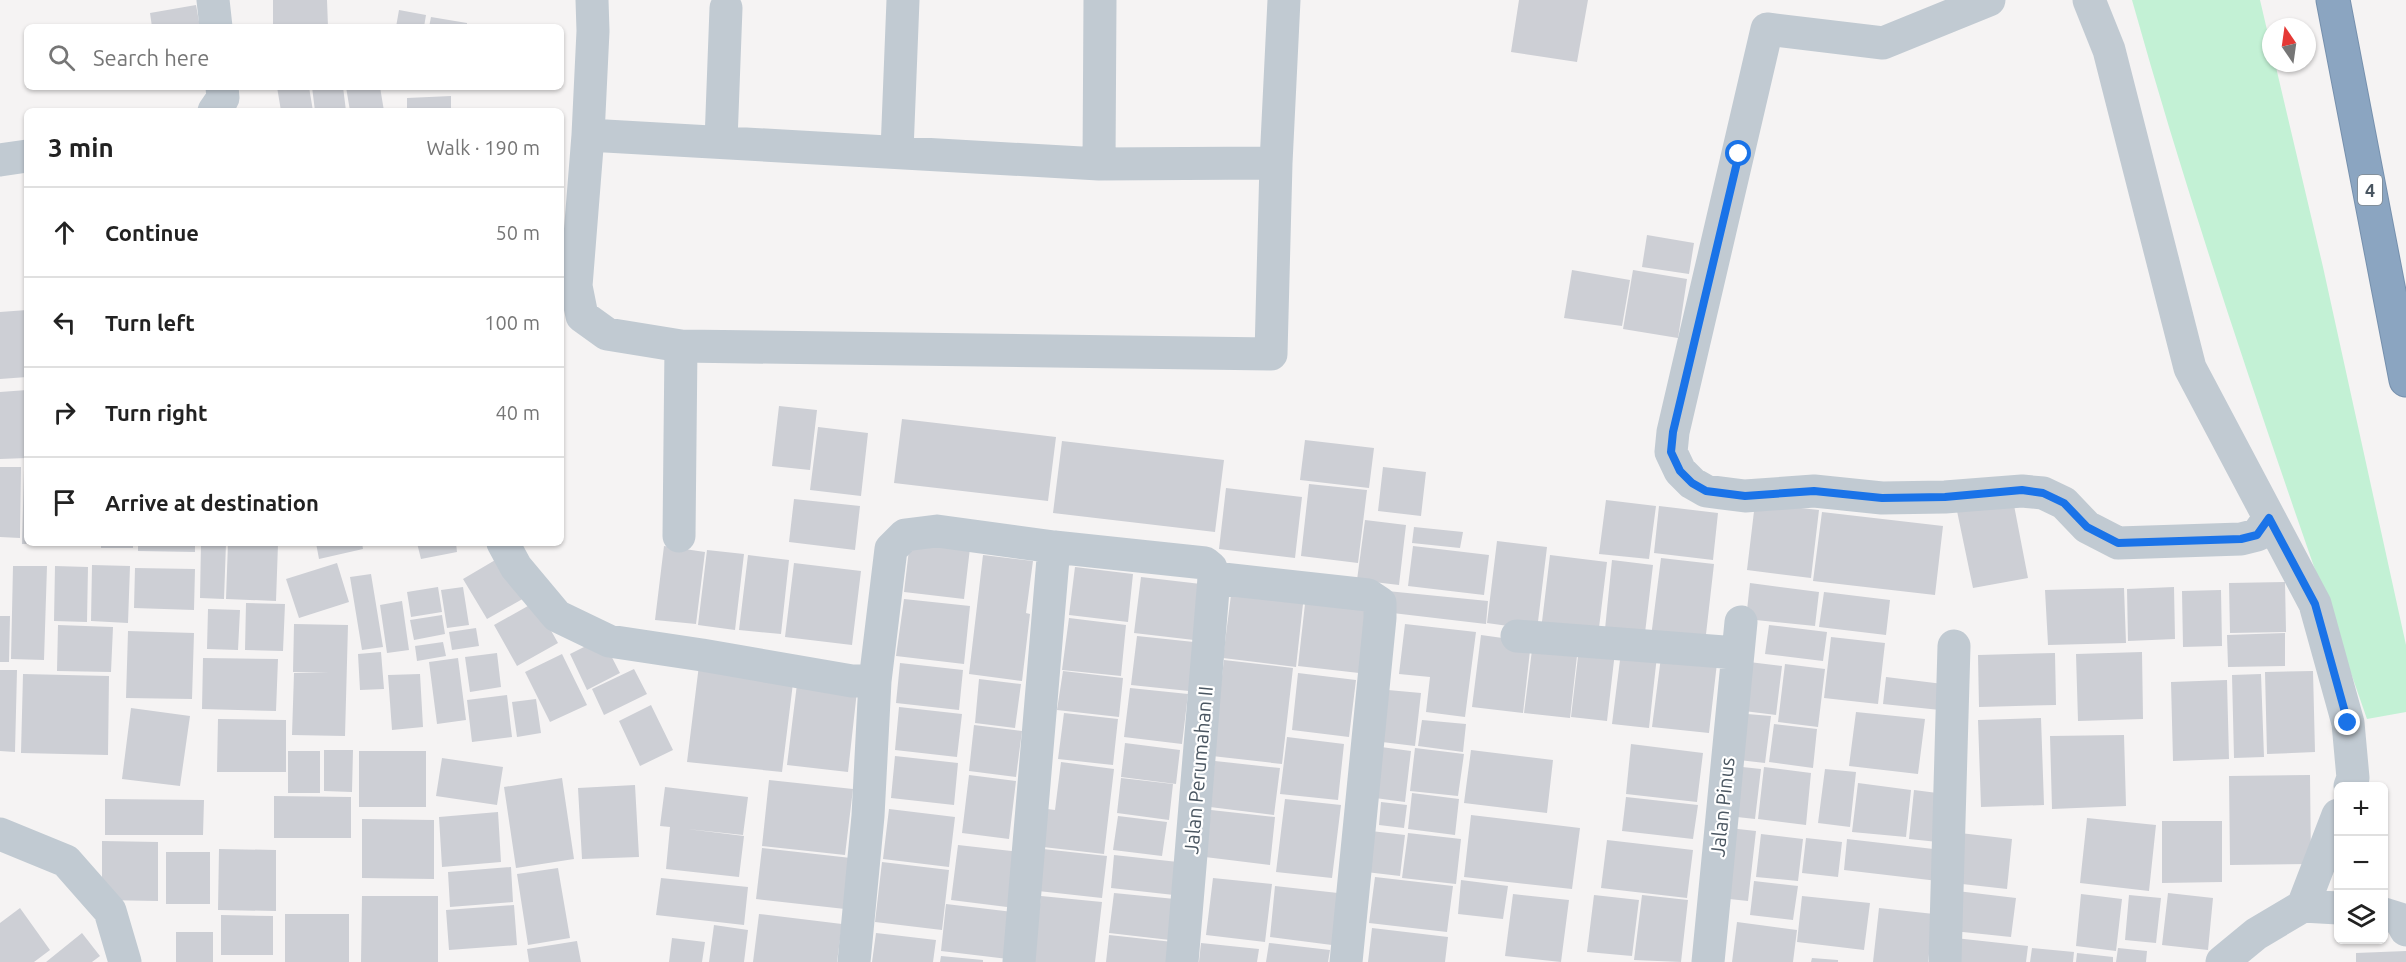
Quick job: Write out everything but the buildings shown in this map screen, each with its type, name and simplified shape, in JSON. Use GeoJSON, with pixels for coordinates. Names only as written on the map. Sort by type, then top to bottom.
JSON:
{"type":"FeatureCollection","features":[{"type":"Feature","properties":{"kind":"highway","name":"4"},"geometry":{"type":"LineString","coordinates":[[2333,0],[2406,380]]}},
{"type":"Feature","properties":{"kind":"street"},"geometry":{"type":"LineString","coordinates":[[213,0],[216,24]]}},
{"type":"Feature","properties":{"kind":"street"},"geometry":{"type":"LineString","coordinates":[[592,0],[593,31],[588,135],[576,286],[582,316],[607,334],[681,346],[1271,354],[1276,163],[1284,0]]}},
{"type":"Feature","properties":{"kind":"street"},"geometry":{"type":"LineString","coordinates":[[897,151],[903,0]]}},
{"type":"Feature","properties":{"kind":"street"},"geometry":{"type":"LineString","coordinates":[[1099,164],[1100,0]]}},
{"type":"Feature","properties":{"kind":"street"},"geometry":{"type":"LineString","coordinates":[[1989,0],[1883,43],[1767,28],[1673,432],[1671,452],[1680,471],[1692,483],[1706,491],[1745,496],[1814,491],[1882,498],[1945,497],[2022,490],[2043,493],[2064,503],[2087,527],[2118,543],[2241,539],[2257,535],[2269,518]]}},
{"type":"Feature","properties":{"kind":"street"},"geometry":{"type":"LineString","coordinates":[[2089,0],[2109,50],[2190,368],[2315,604],[2348,723],[2352,782]]}},
{"type":"Feature","properties":{"kind":"street"},"geometry":{"type":"LineString","coordinates":[[721,141],[726,8]]}},
{"type":"Feature","properties":{"kind":"street"},"geometry":{"type":"LineString","coordinates":[[216,108],[223,98],[222,90]]}},
{"type":"Feature","properties":{"kind":"street"},"geometry":{"type":"LineString","coordinates":[[588,135],[1099,164],[1276,163]]}},
{"type":"Feature","properties":{"kind":"street"},"geometry":{"type":"LineString","coordinates":[[0,160],[24,156]]}},
{"type":"Feature","properties":{"kind":"street"},"geometry":{"type":"LineString","coordinates":[[679,536],[681,346]]}},
{"type":"Feature","properties":{"kind":"street"},"geometry":{"type":"LineString","coordinates":[[854,962],[867,816],[875,681],[891,549],[905,535],[937,531],[1054,547],[1205,563],[1211,568],[1214,578],[1368,595],[1380,603],[1346,962]]}},
{"type":"Feature","properties":{"kind":"street"},"geometry":{"type":"LineString","coordinates":[[505,546],[516,567],[557,616],[609,641],[702,654],[852,681],[875,681]]}},
{"type":"Feature","properties":{"kind":"street"},"geometry":{"type":"LineString","coordinates":[[1019,962],[1054,547]]}},
{"type":"Feature","properties":{"kind":"street","name":"Jalan Perumahan II"},"geometry":{"type":"LineString","coordinates":[[1182,962],[1214,578]]}},
{"type":"Feature","properties":{"kind":"street","name":"Jalan Pinus"},"geometry":{"type":"LineString","coordinates":[[1517,636],[1739,638],[1708,962]]}},
{"type":"Feature","properties":{"kind":"street"},"geometry":{"type":"LineString","coordinates":[[1945,962],[1954,646]]}},
{"type":"Feature","properties":{"kind":"street"},"geometry":{"type":"LineString","coordinates":[[2303,906],[2334,825]]}},
{"type":"Feature","properties":{"kind":"street"},"geometry":{"type":"LineString","coordinates":[[0,834],[66,861],[110,911],[125,962]]}},
{"type":"Feature","properties":{"kind":"street"},"geometry":{"type":"LineString","coordinates":[[2222,962],[2256,934],[2303,906],[2334,908]]}},
{"type":"Feature","properties":{"kind":"street"},"geometry":{"type":"LineString","coordinates":[[2388,915],[2400,919],[2406,930]]}},
{"type":"Feature","properties":{"kind":"green space"},"geometry":{"type":"Polygon","coordinates":[[[2132,0],[2260,0],[2264,18],[2262,18],[2262,72],[2277,72],[2323,267],[2406,645],[2406,712],[2367,719],[2214,272],[2132,0]]]}},
{"type":"Feature","properties":{"kind":"route"},"geometry":{"type":"LineString","coordinates":[[1739,154],[1673,432],[1671,452],[1680,471],[1692,483],[1706,491],[1745,496],[1814,491],[1882,498],[1945,497],[2022,490],[2043,493],[2064,503],[2087,527],[2118,543],[2241,539],[2257,535],[2269,518],[2315,604],[2348,723]]}}]}
